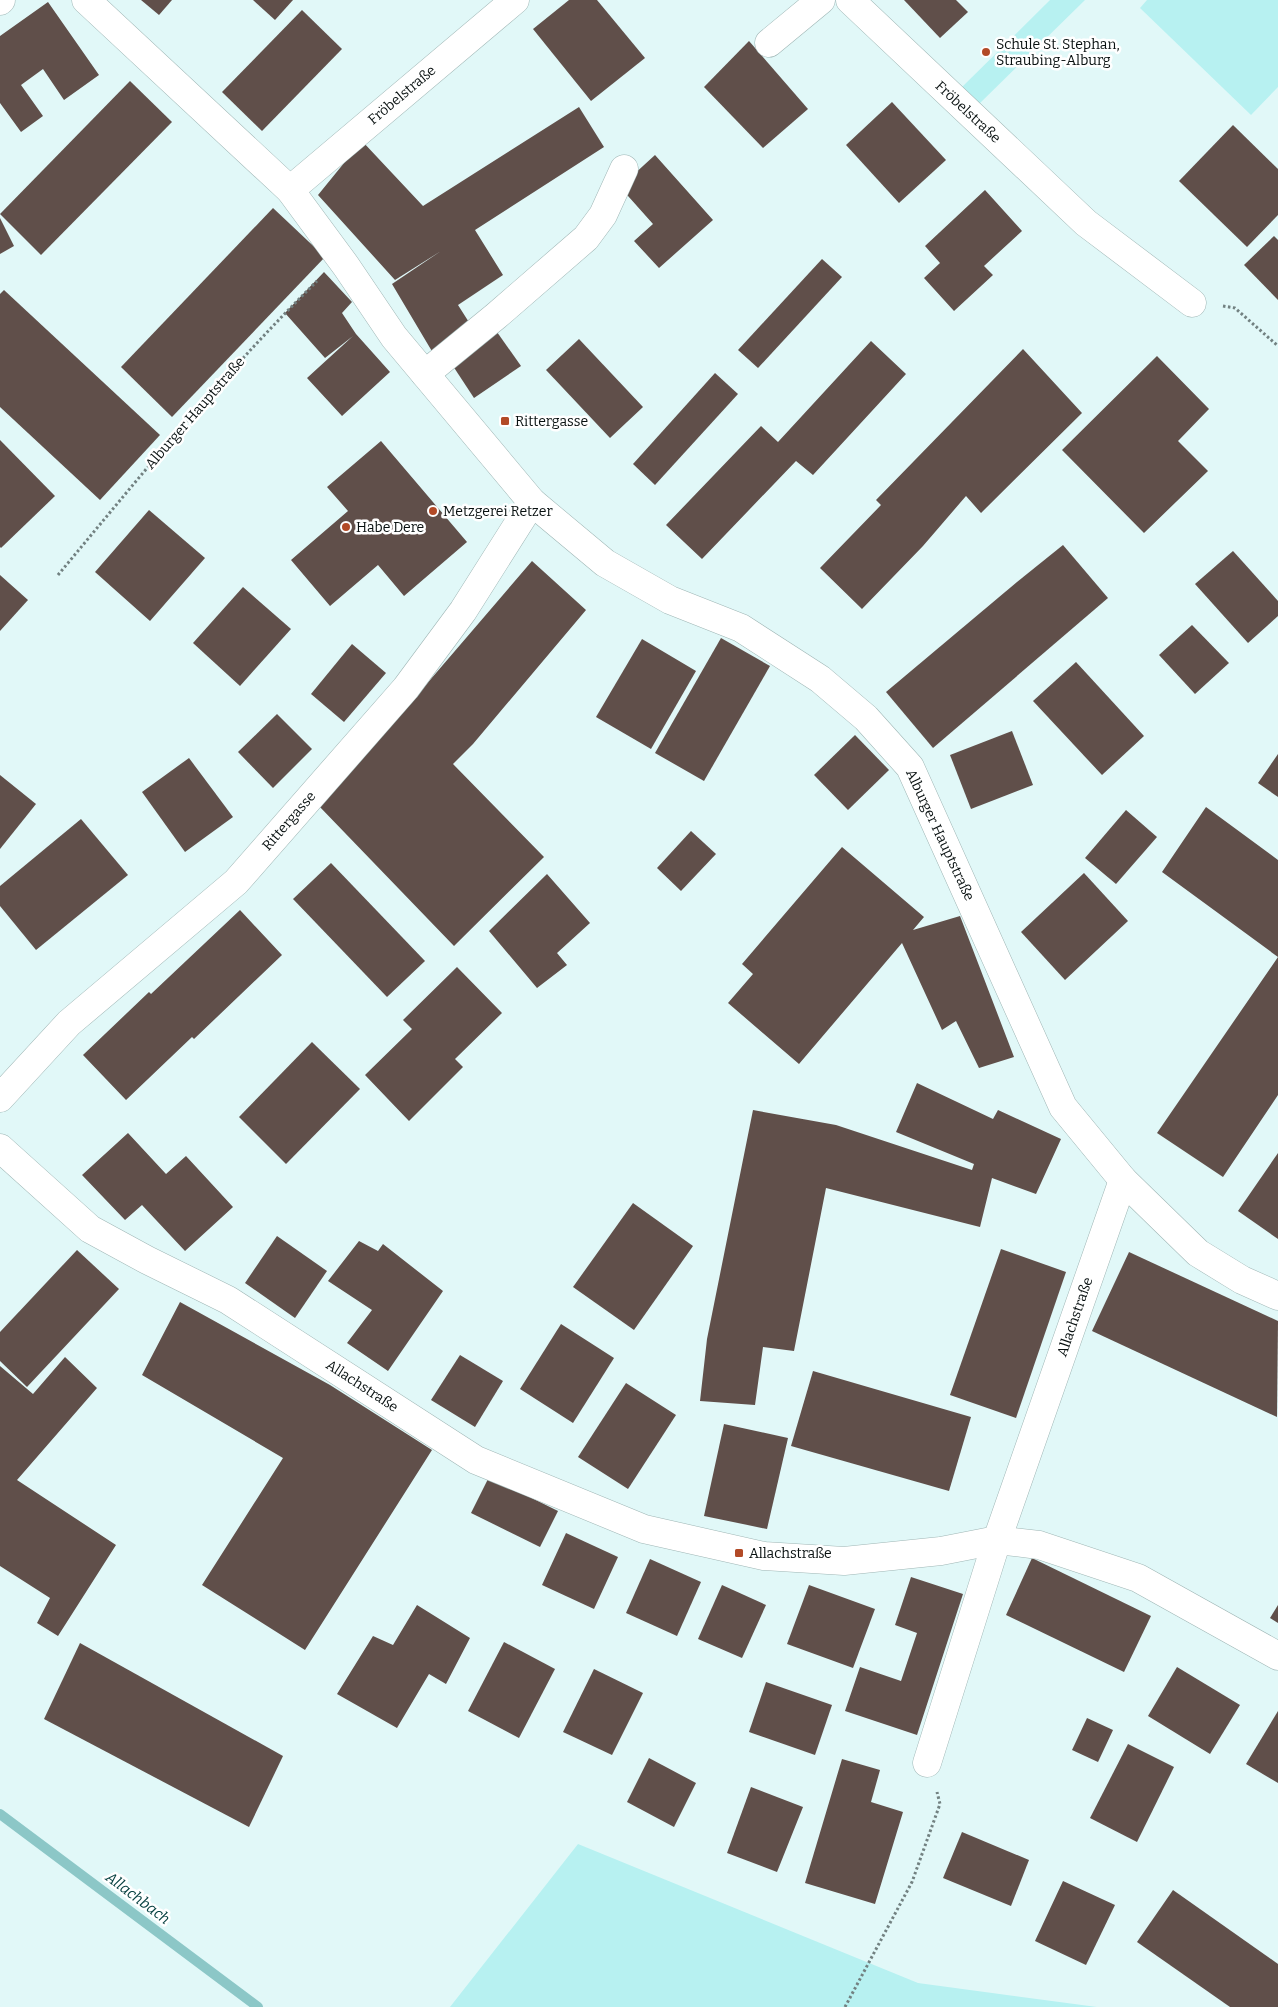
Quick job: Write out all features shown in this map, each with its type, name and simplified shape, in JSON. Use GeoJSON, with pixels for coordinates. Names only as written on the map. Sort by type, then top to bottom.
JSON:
{"type":"FeatureCollection","features":[{"type":"Feature","properties":{"kind":"street","name":"Alburger Hauptstraße"},"geometry":{"type":"LineString","coordinates":[[86,0],[290,190],[340,258],[394,337],[532,502],[605,563],[670,600],[741,628],[804,667],[866,718],[910,767],[1063,1107],[1123,1180],[1198,1253],[1242,1280],[1278,1296]]}},
{"type":"Feature","properties":{"kind":"street","name":"Fröbelstraße"},"geometry":{"type":"LineString","coordinates":[[290,190],[515,0]]}},
{"type":"Feature","properties":{"kind":"street"},"geometry":{"type":"LineString","coordinates":[[769,43],[821,0]]}},
{"type":"Feature","properties":{"kind":"street","name":"Fröbelstraße"},"geometry":{"type":"LineString","coordinates":[[850,0],[1086,223],[1192,303]]}},
{"type":"Feature","properties":{"kind":"street"},"geometry":{"type":"LineString","coordinates":[[424,374],[496,316],[586,238],[603,215],[624,169]]}},
{"type":"Feature","properties":{"kind":"street","name":"Rittergasse"},"geometry":{"type":"LineString","coordinates":[[0,1098],[69,1023],[242,874],[406,688],[463,611],[532,502]]}},
{"type":"Feature","properties":{"kind":"street","name":"Allachstraße"},"geometry":{"type":"LineString","coordinates":[[0,1148],[90,1229],[228,1300],[476,1460],[644,1529],[764,1556],[844,1561],[941,1551],[997,1540],[1039,1545],[1138,1578],[1278,1656]]}},
{"type":"Feature","properties":{"kind":"street","name":"Allachstraße"},"geometry":{"type":"LineString","coordinates":[[997,1540],[1123,1180]]}},
{"type":"Feature","properties":{"kind":"street"},"geometry":{"type":"LineString","coordinates":[[927,1763],[997,1540]]}},
{"type":"Feature","properties":{"kind":"path","name":"Alburger Hauptstraße"},"geometry":{"type":"LineString","coordinates":[[58,575],[176,433],[285,313],[340,258]]}},
{"type":"Feature","properties":{"kind":"path"},"geometry":{"type":"LineString","coordinates":[[1192,303],[1235,308],[1278,346]]}},
{"type":"Feature","properties":{"kind":"path"},"geometry":{"type":"LineString","coordinates":[[845,2007],[912,1882],[940,1804],[927,1763]]}},
{"type":"Feature","properties":{"kind":"shaded area"},"geometry":{"type":"Polygon","coordinates":[[[1050,0],[1085,0],[976,107],[959,90],[1050,0]]]}},
{"type":"Feature","properties":{"kind":"shaded area"},"geometry":{"type":"Polygon","coordinates":[[[1147,0],[1278,0],[1278,87],[1251,115],[1140,8],[1147,0]]]}},
{"type":"Feature","properties":{"kind":"shaded area"},"geometry":{"type":"Polygon","coordinates":[[[578,1844],[918,1983],[1097,2007],[450,2007],[578,1844]]]}},
{"type":"Feature","properties":{"kind":"building"},"geometry":{"type":"Polygon","coordinates":[[[141,0],[172,0],[159,15],[141,0]]]}},
{"type":"Feature","properties":{"kind":"building"},"geometry":{"type":"Polygon","coordinates":[[[253,0],[293,0],[275,20],[253,0]]]}},
{"type":"Feature","properties":{"kind":"building"},"geometry":{"type":"Polygon","coordinates":[[[569,0],[597,0],[645,58],[591,101],[533,29],[569,0]]]}},
{"type":"Feature","properties":{"kind":"building"},"geometry":{"type":"Polygon","coordinates":[[[904,0],[956,0],[968,12],[940,38],[904,0]]]}},
{"type":"Feature","properties":{"kind":"building"},"geometry":{"type":"Polygon","coordinates":[[[48,2],[99,75],[64,100],[43,69],[21,85],[43,116],[21,132],[0,103],[0,36],[48,2]]]}},
{"type":"Feature","properties":{"kind":"building"},"geometry":{"type":"Polygon","coordinates":[[[302,10],[342,49],[262,131],[222,92],[302,10]]]}},
{"type":"Feature","properties":{"kind":"building"},"geometry":{"type":"Polygon","coordinates":[[[749,41],[808,109],[763,148],[704,87],[749,41]]]}},
{"type":"Feature","properties":{"kind":"building"},"geometry":{"type":"Polygon","coordinates":[[[130,81],[172,122],[41,255],[0,214],[130,81]]]}},
{"type":"Feature","properties":{"kind":"building"},"geometry":{"type":"Polygon","coordinates":[[[892,102],[946,160],[899,203],[846,145],[892,102]]]}},
{"type":"Feature","properties":{"kind":"building"},"geometry":{"type":"Polygon","coordinates":[[[579,107],[604,147],[475,230],[503,275],[458,305],[472,327],[433,353],[392,284],[441,251],[395,280],[318,195],[362,141],[423,206],[579,107]]]}},
{"type":"Feature","properties":{"kind":"building"},"geometry":{"type":"Polygon","coordinates":[[[1233,125],[1278,169],[1278,215],[1247,247],[1179,181],[1233,125]]]}},
{"type":"Feature","properties":{"kind":"building"},"geometry":{"type":"Polygon","coordinates":[[[655,155],[713,220],[659,268],[634,241],[653,224],[620,187],[655,155]]]}},
{"type":"Feature","properties":{"kind":"building"},"geometry":{"type":"Polygon","coordinates":[[[985,190],[1022,231],[984,266],[993,275],[954,311],[924,278],[940,263],[925,246],[985,190]]]}},
{"type":"Feature","properties":{"kind":"building"},"geometry":{"type":"Polygon","coordinates":[[[273,208],[325,257],[172,417],[121,367],[273,208]]]}},
{"type":"Feature","properties":{"kind":"building"},"geometry":{"type":"Polygon","coordinates":[[[0,218],[14,246],[0,254],[0,218]]]}},
{"type":"Feature","properties":{"kind":"building"},"geometry":{"type":"Polygon","coordinates":[[[1274,236],[1278,240],[1278,300],[1244,265],[1274,236]]]}},
{"type":"Feature","properties":{"kind":"building"},"geometry":{"type":"Polygon","coordinates":[[[822,259],[842,277],[758,368],[738,350],[822,259]]]}},
{"type":"Feature","properties":{"kind":"building"},"geometry":{"type":"Polygon","coordinates":[[[324,272],[352,302],[342,313],[356,334],[390,372],[342,416],[307,378],[353,336],[325,358],[285,313],[324,272]]]}},
{"type":"Feature","properties":{"kind":"building"},"geometry":{"type":"Polygon","coordinates":[[[4,290],[160,435],[100,500],[0,407],[0,294],[4,290]]]}},
{"type":"Feature","properties":{"kind":"building"},"geometry":{"type":"Polygon","coordinates":[[[497,332],[521,366],[474,398],[451,363],[497,332]]]}},
{"type":"Feature","properties":{"kind":"building"},"geometry":{"type":"Polygon","coordinates":[[[579,339],[643,407],[610,438],[546,370],[579,339]]]}},
{"type":"Feature","properties":{"kind":"building"},"geometry":{"type":"Polygon","coordinates":[[[871,341],[906,374],[813,475],[796,461],[702,559],[666,525],[761,426],[778,442],[871,341]]]}},
{"type":"Feature","properties":{"kind":"building"},"geometry":{"type":"Polygon","coordinates":[[[1023,349],[1082,413],[981,513],[966,496],[923,546],[862,609],[820,568],[881,505],[876,500],[1023,349]]]}},
{"type":"Feature","properties":{"kind":"building"},"geometry":{"type":"Polygon","coordinates":[[[1157,356],[1209,409],[1178,441],[1208,471],[1144,533],[1062,450],[1157,356]]]}},
{"type":"Feature","properties":{"kind":"building"},"geometry":{"type":"Polygon","coordinates":[[[715,373],[738,394],[655,485],[633,464],[715,373]]]}},
{"type":"Feature","properties":{"kind":"building"},"geometry":{"type":"Polygon","coordinates":[[[0,440],[55,496],[1,548],[0,547],[0,440]]]}},
{"type":"Feature","properties":{"kind":"building"},"geometry":{"type":"Polygon","coordinates":[[[381,441],[467,542],[404,596],[378,565],[330,606],[291,560],[348,511],[327,487],[381,441]]]}},
{"type":"Feature","properties":{"kind":"building"},"geometry":{"type":"Polygon","coordinates":[[[149,510],[205,558],[150,621],[95,572],[149,510]]]}},
{"type":"Feature","properties":{"kind":"building"},"geometry":{"type":"Polygon","coordinates":[[[1063,545],[1108,598],[933,748],[886,692],[1063,545]]]}},
{"type":"Feature","properties":{"kind":"building"},"geometry":{"type":"Polygon","coordinates":[[[1233,551],[1278,601],[1278,616],[1248,643],[1195,584],[1233,551]]]}},
{"type":"Feature","properties":{"kind":"building"},"geometry":{"type":"Polygon","coordinates":[[[532,561],[586,610],[473,744],[453,764],[544,857],[454,946],[318,805],[418,694],[532,561]]]}},
{"type":"Feature","properties":{"kind":"building"},"geometry":{"type":"Polygon","coordinates":[[[0,575],[28,600],[0,631],[0,575]]]}},
{"type":"Feature","properties":{"kind":"building"},"geometry":{"type":"Polygon","coordinates":[[[243,587],[291,629],[240,686],[193,643],[243,587]]]}},
{"type":"Feature","properties":{"kind":"building"},"geometry":{"type":"Polygon","coordinates":[[[1192,625],[1229,663],[1195,694],[1159,655],[1192,625]]]}},
{"type":"Feature","properties":{"kind":"building"},"geometry":{"type":"Polygon","coordinates":[[[721,638],[770,666],[704,781],[655,753],[721,638]]]}},
{"type":"Feature","properties":{"kind":"building"},"geometry":{"type":"Polygon","coordinates":[[[642,639],[696,671],[651,749],[596,717],[642,639]]]}},
{"type":"Feature","properties":{"kind":"building"},"geometry":{"type":"Polygon","coordinates":[[[352,644],[386,673],[344,722],[311,694],[352,644]]]}},
{"type":"Feature","properties":{"kind":"building"},"geometry":{"type":"Polygon","coordinates":[[[1076,662],[1144,736],[1102,775],[1033,701],[1076,662]]]}},
{"type":"Feature","properties":{"kind":"building"},"geometry":{"type":"Polygon","coordinates":[[[277,714],[312,749],[273,788],[238,752],[277,714]]]}},
{"type":"Feature","properties":{"kind":"building"},"geometry":{"type":"Polygon","coordinates":[[[1012,731],[1033,785],[971,809],[950,755],[1012,731]]]}},
{"type":"Feature","properties":{"kind":"building"},"geometry":{"type":"Polygon","coordinates":[[[855,735],[889,770],[848,810],[814,775],[855,735]]]}},
{"type":"Feature","properties":{"kind":"building"},"geometry":{"type":"Polygon","coordinates":[[[1278,754],[1278,797],[1258,783],[1278,754]]]}},
{"type":"Feature","properties":{"kind":"building"},"geometry":{"type":"Polygon","coordinates":[[[189,758],[233,817],[185,852],[142,792],[189,758]]]}},
{"type":"Feature","properties":{"kind":"building"},"geometry":{"type":"Polygon","coordinates":[[[0,775],[36,804],[0,849],[0,775]]]}},
{"type":"Feature","properties":{"kind":"building"},"geometry":{"type":"Polygon","coordinates":[[[1206,807],[1278,860],[1278,957],[1162,872],[1206,807]]]}},
{"type":"Feature","properties":{"kind":"building"},"geometry":{"type":"Polygon","coordinates":[[[1126,810],[1157,837],[1116,884],[1085,858],[1126,810]]]}},
{"type":"Feature","properties":{"kind":"building"},"geometry":{"type":"Polygon","coordinates":[[[81,819],[128,875],[36,950],[0,906],[0,886],[81,819]]]}},
{"type":"Feature","properties":{"kind":"building"},"geometry":{"type":"Polygon","coordinates":[[[691,831],[716,854],[681,891],[657,868],[691,831]]]}},
{"type":"Feature","properties":{"kind":"building"},"geometry":{"type":"Polygon","coordinates":[[[842,847],[924,917],[913,930],[960,916],[1014,1057],[979,1068],[956,1021],[942,1030],[902,943],[799,1064],[728,1003],[753,974],[742,964],[842,847]]]}},
{"type":"Feature","properties":{"kind":"building"},"geometry":{"type":"Polygon","coordinates":[[[331,863],[425,961],[387,997],[293,899],[331,863]]]}},
{"type":"Feature","properties":{"kind":"building"},"geometry":{"type":"Polygon","coordinates":[[[1084,873],[1128,921],[1065,980],[1021,932],[1084,873]]]}},
{"type":"Feature","properties":{"kind":"building"},"geometry":{"type":"Polygon","coordinates":[[[547,874],[590,923],[557,953],[567,965],[537,988],[489,931],[547,874]]]}},
{"type":"Feature","properties":{"kind":"building"},"geometry":{"type":"Polygon","coordinates":[[[240,910],[282,955],[194,1039],[192,1037],[126,1100],[83,1055],[149,992],[151,994],[240,910]]]}},
{"type":"Feature","properties":{"kind":"building"},"geometry":{"type":"Polygon","coordinates":[[[1278,957],[1278,1095],[1223,1177],[1157,1133],[1278,957]]]}},
{"type":"Feature","properties":{"kind":"building"},"geometry":{"type":"Polygon","coordinates":[[[457,967],[502,1013],[455,1059],[463,1067],[409,1121],[365,1075],[412,1029],[403,1020],[457,967]]]}},
{"type":"Feature","properties":{"kind":"building"},"geometry":{"type":"Polygon","coordinates":[[[312,1042],[360,1089],[286,1164],[239,1117],[312,1042]]]}},
{"type":"Feature","properties":{"kind":"building"},"geometry":{"type":"Polygon","coordinates":[[[917,1083],[993,1119],[998,1110],[1061,1139],[1036,1194],[992,1178],[980,1227],[826,1188],[794,1351],[763,1347],[755,1405],[700,1401],[707,1339],[753,1110],[836,1125],[972,1170],[974,1164],[896,1132],[917,1083]]]}},
{"type":"Feature","properties":{"kind":"building"},"geometry":{"type":"Polygon","coordinates":[[[128,1133],[166,1174],[186,1156],[233,1207],[185,1251],[142,1205],[125,1220],[82,1175],[128,1133]]]}},
{"type":"Feature","properties":{"kind":"building"},"geometry":{"type":"Polygon","coordinates":[[[1278,1153],[1278,1239],[1238,1211],[1278,1153]]]}},
{"type":"Feature","properties":{"kind":"building"},"geometry":{"type":"Polygon","coordinates":[[[633,1203],[693,1246],[634,1330],[573,1287],[633,1203]]]}},
{"type":"Feature","properties":{"kind":"building"},"geometry":{"type":"Polygon","coordinates":[[[277,1236],[327,1271],[295,1318],[245,1283],[277,1236]]]}},
{"type":"Feature","properties":{"kind":"building"},"geometry":{"type":"Polygon","coordinates":[[[359,1241],[378,1251],[383,1244],[443,1291],[388,1371],[347,1343],[372,1310],[328,1281],[359,1241]]]}},
{"type":"Feature","properties":{"kind":"building"},"geometry":{"type":"Polygon","coordinates":[[[1001,1249],[1066,1272],[1016,1418],[950,1395],[1001,1249]]]}},
{"type":"Feature","properties":{"kind":"building"},"geometry":{"type":"Polygon","coordinates":[[[77,1250],[119,1289],[27,1387],[0,1361],[0,1332],[77,1250]]]}},
{"type":"Feature","properties":{"kind":"building"},"geometry":{"type":"Polygon","coordinates":[[[1129,1252],[1278,1321],[1277,1417],[1092,1331],[1129,1252]]]}},
{"type":"Feature","properties":{"kind":"building"},"geometry":{"type":"Polygon","coordinates":[[[180,1302],[330,1385],[432,1450],[305,1650],[202,1585],[283,1458],[142,1375],[180,1302]]]}},
{"type":"Feature","properties":{"kind":"building"},"geometry":{"type":"Polygon","coordinates":[[[561,1324],[614,1358],[573,1423],[520,1389],[561,1324]]]}},
{"type":"Feature","properties":{"kind":"building"},"geometry":{"type":"Polygon","coordinates":[[[460,1355],[503,1381],[475,1427],[431,1400],[460,1355]]]}},
{"type":"Feature","properties":{"kind":"building"},"geometry":{"type":"Polygon","coordinates":[[[65,1357],[97,1388],[17,1480],[116,1545],[58,1636],[37,1623],[50,1598],[0,1566],[0,1366],[33,1394],[65,1357]]]}},
{"type":"Feature","properties":{"kind":"building"},"geometry":{"type":"Polygon","coordinates":[[[813,1371],[971,1417],[949,1491],[791,1446],[813,1371]]]}},
{"type":"Feature","properties":{"kind":"building"},"geometry":{"type":"Polygon","coordinates":[[[626,1383],[676,1415],[628,1489],[578,1457],[626,1383]]]}},
{"type":"Feature","properties":{"kind":"building"},"geometry":{"type":"Polygon","coordinates":[[[724,1424],[788,1438],[767,1529],[704,1516],[724,1424]]]}},
{"type":"Feature","properties":{"kind":"building"},"geometry":{"type":"Polygon","coordinates":[[[489,1477],[558,1511],[540,1547],[471,1513],[489,1477]]]}},
{"type":"Feature","properties":{"kind":"building"},"geometry":{"type":"Polygon","coordinates":[[[566,1533],[618,1557],[594,1609],[542,1585],[566,1533]]]}},
{"type":"Feature","properties":{"kind":"building"},"geometry":{"type":"Polygon","coordinates":[[[1032,1558],[1151,1616],[1124,1672],[1006,1615],[1032,1558]]]}},
{"type":"Feature","properties":{"kind":"building"},"geometry":{"type":"Polygon","coordinates":[[[650,1559],[701,1582],[677,1636],[626,1613],[650,1559]]]}},
{"type":"Feature","properties":{"kind":"building"},"geometry":{"type":"Polygon","coordinates":[[[911,1577],[963,1594],[917,1735],[845,1711],[860,1667],[901,1681],[917,1633],[895,1625],[911,1577]]]}},
{"type":"Feature","properties":{"kind":"building"},"geometry":{"type":"Polygon","coordinates":[[[722,1585],[766,1605],[742,1658],[698,1639],[722,1585]]]}},
{"type":"Feature","properties":{"kind":"building"},"geometry":{"type":"Polygon","coordinates":[[[809,1585],[875,1609],[853,1668],[787,1644],[809,1585]]]}},
{"type":"Feature","properties":{"kind":"building"},"geometry":{"type":"Polygon","coordinates":[[[417,1605],[470,1638],[446,1684],[429,1674],[397,1728],[337,1694],[373,1636],[393,1645],[417,1605]]]}},
{"type":"Feature","properties":{"kind":"building"},"geometry":{"type":"Polygon","coordinates":[[[1278,1605],[1278,1623],[1270,1618],[1278,1605]]]}},
{"type":"Feature","properties":{"kind":"building"},"geometry":{"type":"Polygon","coordinates":[[[504,1642],[555,1669],[519,1738],[468,1711],[504,1642]]]}},
{"type":"Feature","properties":{"kind":"building"},"geometry":{"type":"Polygon","coordinates":[[[80,1643],[283,1756],[249,1827],[44,1719],[80,1643]]]}},
{"type":"Feature","properties":{"kind":"building"},"geometry":{"type":"Polygon","coordinates":[[[1177,1667],[1240,1705],[1210,1754],[1148,1716],[1177,1667]]]}},
{"type":"Feature","properties":{"kind":"building"},"geometry":{"type":"Polygon","coordinates":[[[594,1669],[643,1693],[612,1755],[563,1732],[594,1669]]]}},
{"type":"Feature","properties":{"kind":"building"},"geometry":{"type":"Polygon","coordinates":[[[766,1682],[832,1705],[815,1755],[749,1732],[766,1682]]]}},
{"type":"Feature","properties":{"kind":"building"},"geometry":{"type":"Polygon","coordinates":[[[1278,1711],[1278,1783],[1246,1764],[1278,1711]]]}},
{"type":"Feature","properties":{"kind":"building"},"geometry":{"type":"Polygon","coordinates":[[[1087,1718],[1113,1730],[1098,1762],[1072,1750],[1087,1718]]]}},
{"type":"Feature","properties":{"kind":"building"},"geometry":{"type":"Polygon","coordinates":[[[1128,1744],[1174,1767],[1137,1842],[1090,1818],[1128,1744]]]}},
{"type":"Feature","properties":{"kind":"building"},"geometry":{"type":"Polygon","coordinates":[[[649,1758],[696,1783],[674,1827],[627,1802],[649,1758]]]}},
{"type":"Feature","properties":{"kind":"building"},"geometry":{"type":"Polygon","coordinates":[[[842,1759],[880,1770],[871,1802],[903,1812],[875,1904],[805,1883],[842,1759]]]}},
{"type":"Feature","properties":{"kind":"building"},"geometry":{"type":"Polygon","coordinates":[[[751,1787],[803,1807],[777,1872],[727,1853],[751,1787]]]}},
{"type":"Feature","properties":{"kind":"building"},"geometry":{"type":"Polygon","coordinates":[[[962,1832],[1029,1860],[1011,1906],[943,1878],[962,1832]]]}},
{"type":"Feature","properties":{"kind":"building"},"geometry":{"type":"Polygon","coordinates":[[[1063,1881],[1115,1905],[1086,1965],[1035,1941],[1063,1881]]]}},
{"type":"Feature","properties":{"kind":"building"},"geometry":{"type":"Polygon","coordinates":[[[1173,1890],[1278,1964],[1278,2007],[1230,2007],[1137,1942],[1173,1890]]]}},
{"type":"Feature","properties":{"kind":"waterway","name":"Allachbach"},"geometry":{"type":"LineString","coordinates":[[0,1814],[258,2007]]}},
{"type":"Feature","properties":{"kind":"place","name":"Schule St. Stephan, Straubing-Alburg"},"geometry":{"type":"Point","coordinates":[986,52]}},
{"type":"Feature","properties":{"kind":"place","name":"Rittergasse"},"geometry":{"type":"Point","coordinates":[505,421]}},
{"type":"Feature","properties":{"kind":"place","name":"Metzgerei Retzer"},"geometry":{"type":"Point","coordinates":[433,511]}},
{"type":"Feature","properties":{"kind":"place","name":"Habe Dere"},"geometry":{"type":"Point","coordinates":[346,527]}},
{"type":"Feature","properties":{"kind":"place","name":"Allachstraße"},"geometry":{"type":"Point","coordinates":[739,1553]}}]}
